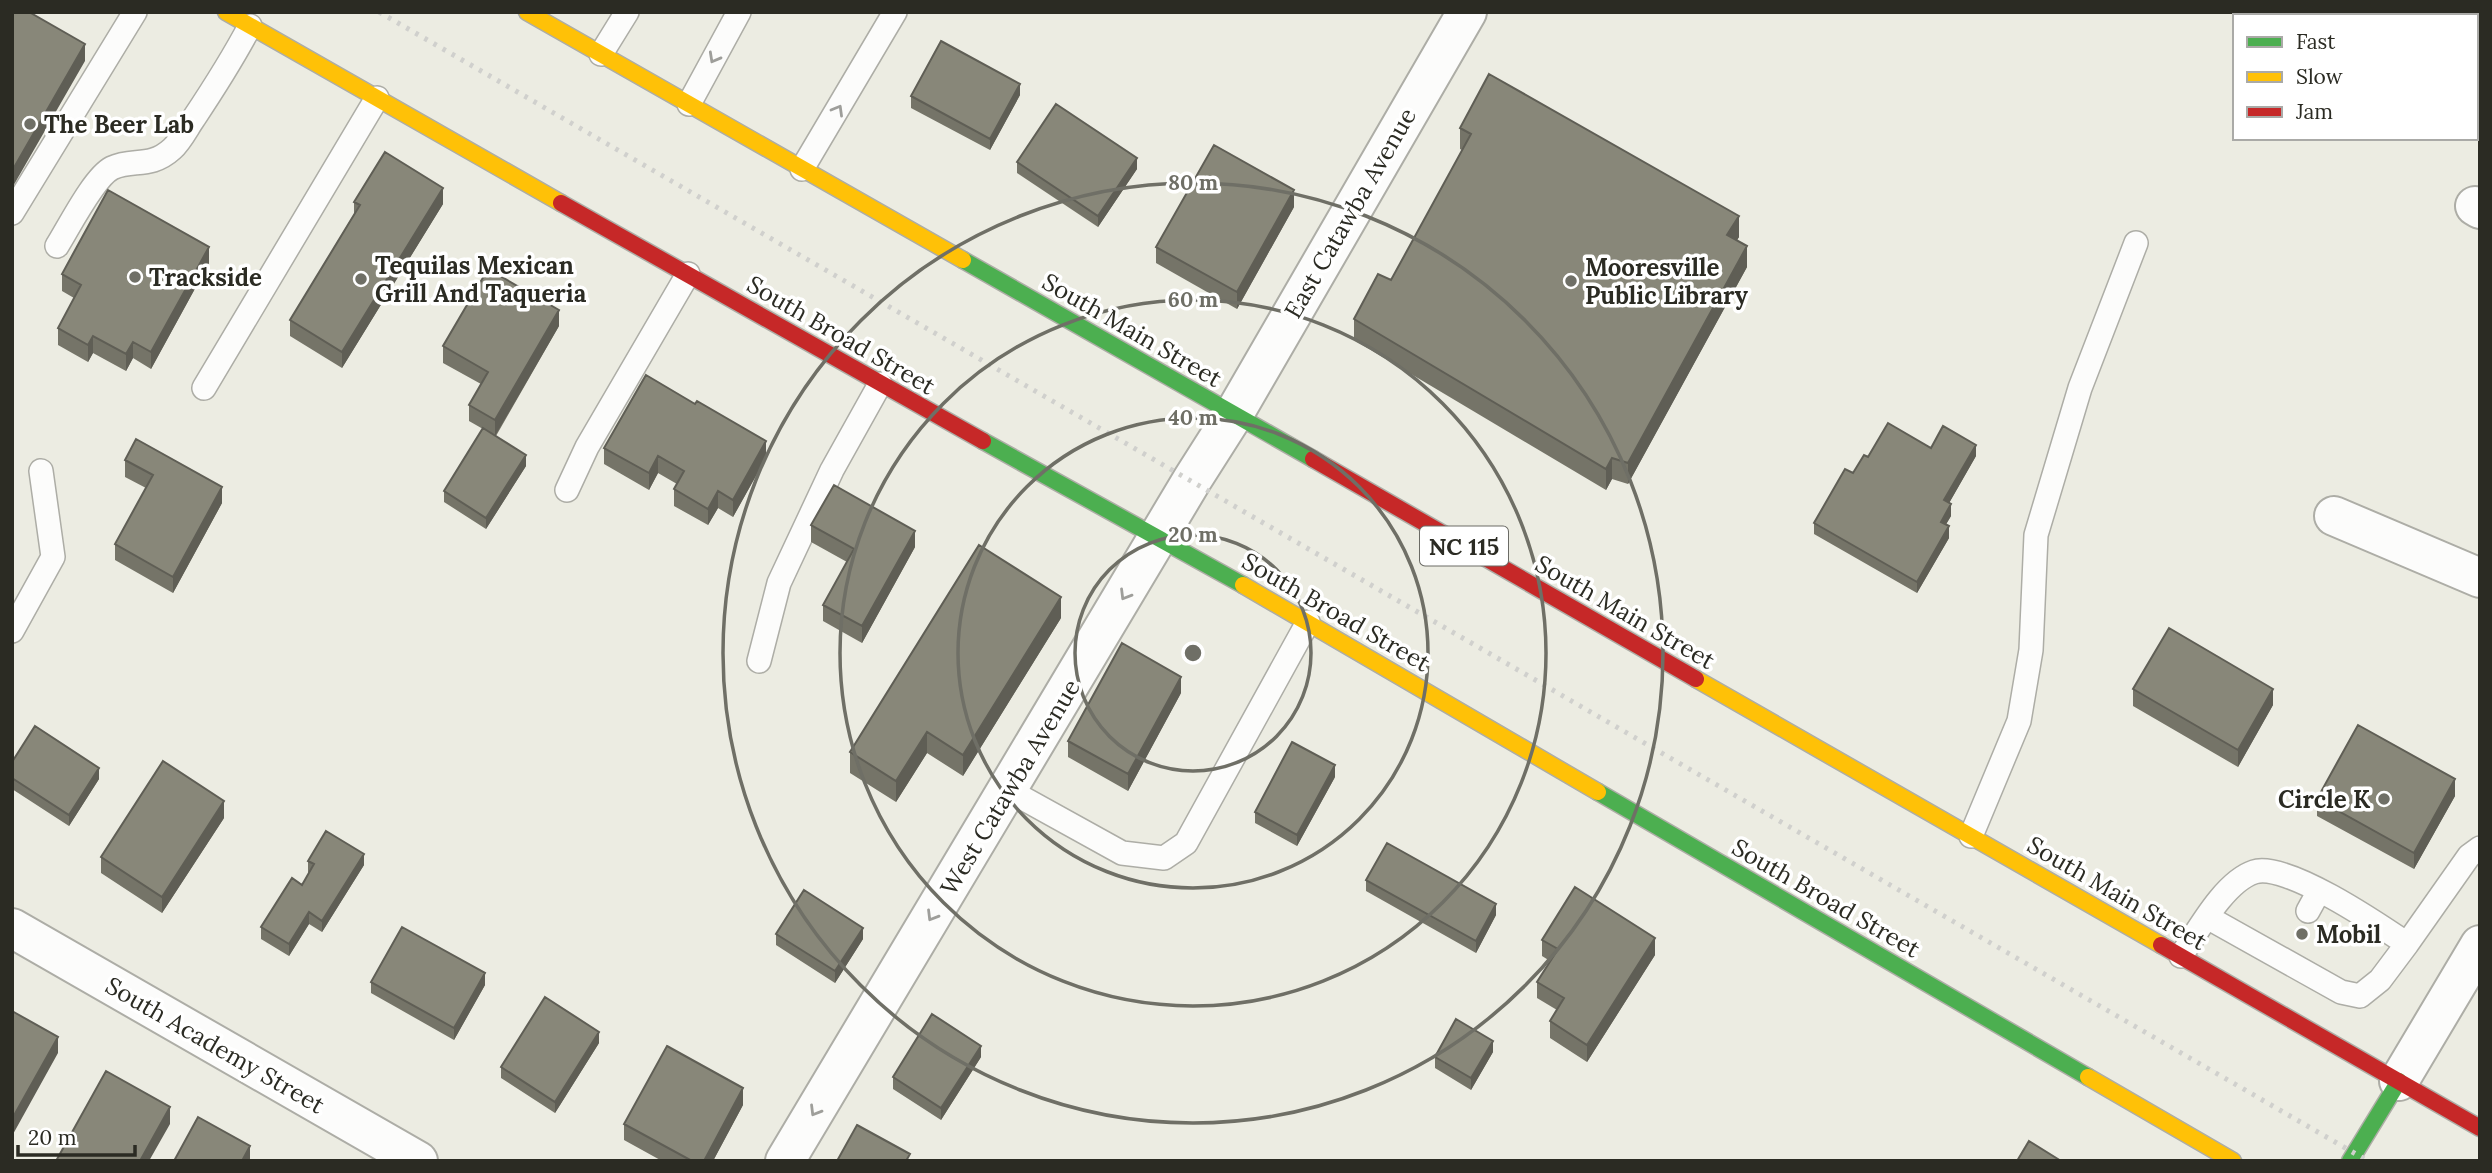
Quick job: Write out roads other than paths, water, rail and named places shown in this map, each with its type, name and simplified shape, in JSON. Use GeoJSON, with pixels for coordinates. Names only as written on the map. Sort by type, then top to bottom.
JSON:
{"type":"FeatureCollection","features":[{"type":"Feature","properties":{"kind":"street","name":"South Broad Street"},"geometry":{"type":"LineString","coordinates":[[226,12],[880,384],[1160,537],[2233,1161]]}},
{"type":"Feature","properties":{"kind":"street","name":"South Main Street"},"geometry":{"type":"LineString","coordinates":[[527,12],[2480,1128]]}},
{"type":"Feature","properties":{"kind":"street","name":"East Catawba Avenue"},"geometry":{"type":"LineString","coordinates":[[1234,414],[1466,12]]}},
{"type":"Feature","properties":{"kind":"street","name":"West Catawba Avenue"},"geometry":{"type":"LineString","coordinates":[[785,1161],[1234,414]]}},
{"type":"Feature","properties":{"kind":"street"},"geometry":{"type":"LineString","coordinates":[[2334,516],[2480,578]]}},
{"type":"Feature","properties":{"kind":"street","name":"South Academy Street"},"geometry":{"type":"LineString","coordinates":[[12,928],[418,1161]]}},
{"type":"Feature","properties":{"kind":"street"},"geometry":{"type":"LineString","coordinates":[[2350,1161],[2480,945]]}},
{"type":"Feature","properties":{"kind":"lane"},"geometry":{"type":"LineString","coordinates":[[12,212],[135,12]]}},
{"type":"Feature","properties":{"kind":"lane"},"geometry":{"type":"LineString","coordinates":[[601,54],[627,12]]}},
{"type":"Feature","properties":{"kind":"lane"},"geometry":{"type":"LineString","coordinates":[[689,104],[739,12]]}},
{"type":"Feature","properties":{"kind":"lane"},"geometry":{"type":"LineString","coordinates":[[802,169],[895,12]]}},
{"type":"Feature","properties":{"kind":"lane"},"geometry":{"type":"LineString","coordinates":[[57,246],[99,178],[112,168],[140,164],[162,157],[175,147],[227,68],[250,26]]}},
{"type":"Feature","properties":{"kind":"lane"},"geometry":{"type":"LineString","coordinates":[[204,388],[377,98]]}},
{"type":"Feature","properties":{"kind":"lane"},"geometry":{"type":"LineString","coordinates":[[1971,836],[2020,721],[2031,650],[2036,535],[2080,388],[2136,243]]}},
{"type":"Feature","properties":{"kind":"lane"},"geometry":{"type":"LineString","coordinates":[[566,490],[587,447],[688,274]]}},
{"type":"Feature","properties":{"kind":"lane"},"geometry":{"type":"LineString","coordinates":[[759,661],[779,583],[832,470],[880,384]]}},
{"type":"Feature","properties":{"kind":"lane"},"geometry":{"type":"LineString","coordinates":[[12,631],[53,557],[41,471]]}},
{"type":"Feature","properties":{"kind":"lane"},"geometry":{"type":"LineString","coordinates":[[1008,790],[1122,853],[1164,858],[1186,843],[1308,622]]}},
{"type":"Feature","properties":{"kind":"lane"},"geometry":{"type":"LineString","coordinates":[[2207,917],[2281,953],[2341,992],[2360,996],[2380,980],[2469,856],[2480,848]]}},
{"type":"Feature","properties":{"kind":"lane"},"geometry":{"type":"LineString","coordinates":[[2181,956],[2231,887],[2253,872],[2272,869],[2354,908],[2407,944]]}},
{"type":"Feature","properties":{"kind":"lane"},"geometry":{"type":"LineString","coordinates":[[2308,911],[2319,891]]}},
{"type":"Feature","properties":{"kind":"railway"},"geometry":{"type":"LineString","coordinates":[[379,12],[2368,1161]]}},
{"type":"Feature","properties":{"kind":"place","name":"The Beer Lab"},"geometry":{"type":"Point","coordinates":[30,124]}},
{"type":"Feature","properties":{"kind":"place","name":"Trackside"},"geometry":{"type":"Point","coordinates":[135,277]}},
{"type":"Feature","properties":{"kind":"place","name":"Tequilas Mexican Grill And Taqueria"},"geometry":{"type":"Point","coordinates":[361,279]}},
{"type":"Feature","properties":{"kind":"place","name":"Mooresville Public Library"},"geometry":{"type":"Point","coordinates":[1571,281]}},
{"type":"Feature","properties":{"kind":"place","name":"Circle K"},"geometry":{"type":"Point","coordinates":[2384,799]}},
{"type":"Feature","properties":{"kind":"place","name":"Mobil"},"geometry":{"type":"Point","coordinates":[2302,934]}}]}
